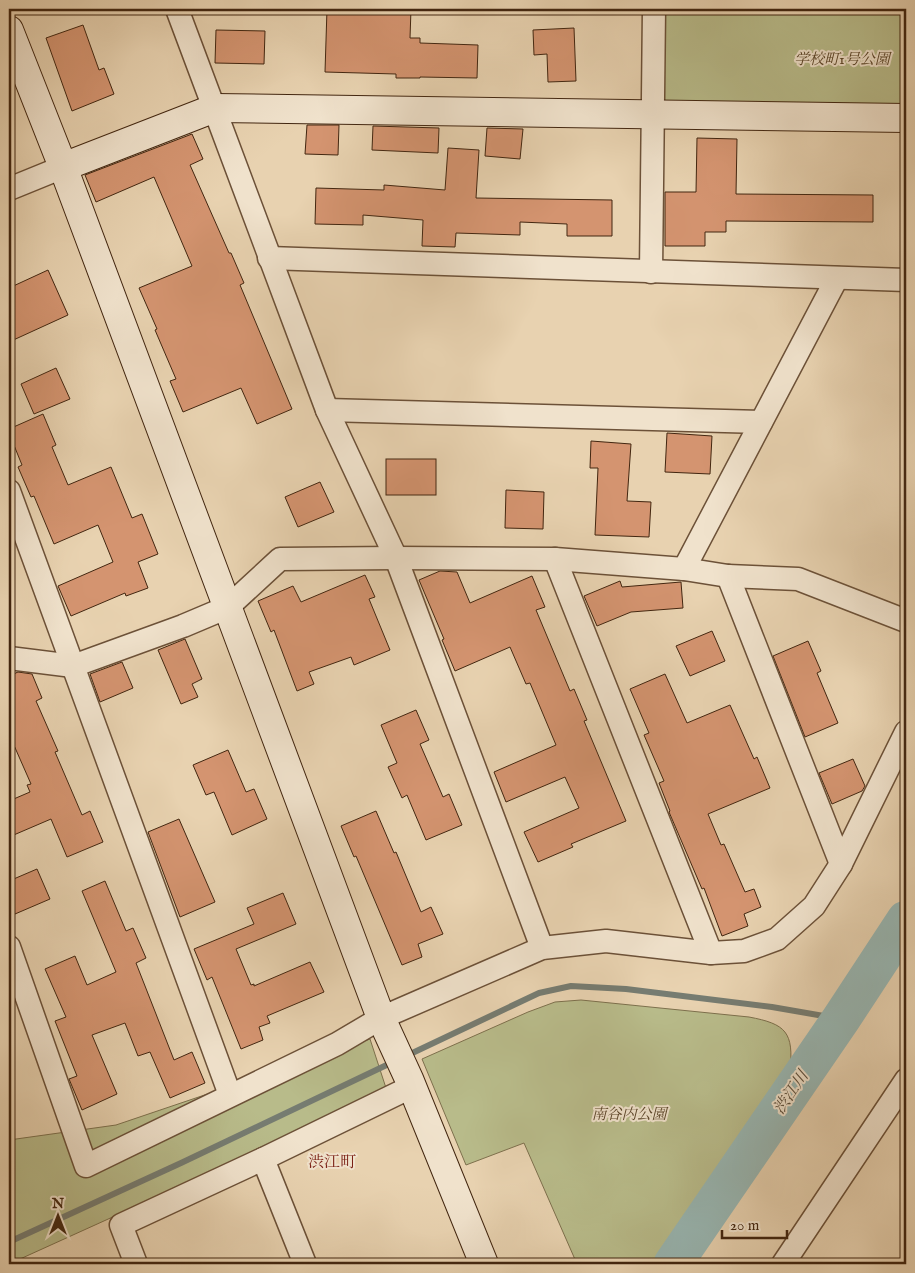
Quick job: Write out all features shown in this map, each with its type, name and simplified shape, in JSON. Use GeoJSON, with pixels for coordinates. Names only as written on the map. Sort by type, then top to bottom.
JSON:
{"type":"FeatureCollection","features":[{"type":"Feature","properties":{"kind":"street"},"geometry":{"type":"LineString","coordinates":[[177,9],[327,410],[396,558],[542,948]]}},
{"type":"Feature","properties":{"kind":"street"},"geometry":{"type":"LineString","coordinates":[[651,272],[654,9]]}},
{"type":"Feature","properties":{"kind":"street"},"geometry":{"type":"LineString","coordinates":[[9,30],[63,167],[385,1027],[484,1264]]}},
{"type":"Feature","properties":{"kind":"street"},"geometry":{"type":"LineString","coordinates":[[9,189],[215,108],[906,118]]}},
{"type":"Feature","properties":{"kind":"street"},"geometry":{"type":"LineString","coordinates":[[269,258],[906,280]]}},
{"type":"Feature","properties":{"kind":"street"},"geometry":{"type":"LineString","coordinates":[[684,569],[837,278]]}},
{"type":"Feature","properties":{"kind":"street"},"geometry":{"type":"LineString","coordinates":[[327,410],[761,422]]}},
{"type":"Feature","properties":{"kind":"street"},"geometry":{"type":"LineString","coordinates":[[9,491],[230,1095]]}},
{"type":"Feature","properties":{"kind":"street"},"geometry":{"type":"LineString","coordinates":[[9,658],[73,666],[183,626],[228,607],[280,559],[555,559],[684,569],[728,576],[798,579],[906,621]]}},
{"type":"Feature","properties":{"kind":"street"},"geometry":{"type":"LineString","coordinates":[[555,559],[712,953]]}},
{"type":"Feature","properties":{"kind":"street"},"geometry":{"type":"LineString","coordinates":[[728,576],[841,864]]}},
{"type":"Feature","properties":{"kind":"street"},"geometry":{"type":"LineString","coordinates":[[9,947],[86,1166],[338,1044],[385,1027],[542,948],[606,941],[712,953],[744,951],[777,939],[814,906],[841,864],[906,732]]}},
{"type":"Feature","properties":{"kind":"street"},"geometry":{"type":"LineString","coordinates":[[783,1264],[906,1080]]}},
{"type":"Feature","properties":{"kind":"street"},"geometry":{"type":"LineString","coordinates":[[136,1264],[121,1225],[263,1159],[410,1083]]}},
{"type":"Feature","properties":{"kind":"street"},"geometry":{"type":"LineString","coordinates":[[263,1159],[305,1264]]}},
{"type":"Feature","properties":{"kind":"green space","name":"学校町1号公園"},"geometry":{"type":"Polygon","coordinates":[[[663,9],[906,9],[906,109],[661,107],[663,9]]]}},
{"type":"Feature","properties":{"kind":"green space","name":"南谷内公園"},"geometry":{"type":"Polygon","coordinates":[[[581,1000],[749,1017],[772,1023],[785,1032],[789,1039],[790,1071],[657,1264],[577,1264],[524,1143],[466,1165],[422,1059],[528,1012],[555,1002],[581,1000]]]}},
{"type":"Feature","properties":{"kind":"green space"},"geometry":{"type":"Polygon","coordinates":[[[370,1039],[386,1088],[181,1186],[9,1264],[9,1140],[116,1125],[370,1039]]]}},
{"type":"Feature","properties":{"kind":"building"},"geometry":{"type":"Polygon","coordinates":[[[327,9],[411,9],[410,38],[420,38],[420,43],[478,45],[477,78],[396,78],[396,74],[325,72],[327,9]]]}},
{"type":"Feature","properties":{"kind":"building"},"geometry":{"type":"Polygon","coordinates":[[[83,25],[99,70],[104,68],[114,94],[72,111],[46,38],[83,25]]]}},
{"type":"Feature","properties":{"kind":"building"},"geometry":{"type":"Polygon","coordinates":[[[574,28],[576,81],[548,82],[547,54],[534,55],[533,30],[574,28]]]}},
{"type":"Feature","properties":{"kind":"building"},"geometry":{"type":"Polygon","coordinates":[[[216,30],[265,31],[264,64],[215,63],[216,30]]]}},
{"type":"Feature","properties":{"kind":"building"},"geometry":{"type":"Polygon","coordinates":[[[307,125],[339,125],[338,155],[305,154],[307,125]]]}},
{"type":"Feature","properties":{"kind":"building"},"geometry":{"type":"Polygon","coordinates":[[[373,126],[439,128],[438,153],[372,150],[373,126]]]}},
{"type":"Feature","properties":{"kind":"building"},"geometry":{"type":"Polygon","coordinates":[[[487,128],[523,129],[520,159],[485,156],[487,128]]]}},
{"type":"Feature","properties":{"kind":"building"},"geometry":{"type":"Polygon","coordinates":[[[192,134],[203,159],[190,165],[244,283],[240,285],[292,409],[257,424],[241,388],[183,412],[170,381],[176,379],[139,288],[192,266],[154,177],[96,202],[85,175],[192,134]]]}},
{"type":"Feature","properties":{"kind":"building"},"geometry":{"type":"Polygon","coordinates":[[[697,138],[737,139],[736,194],[873,195],[873,222],[726,221],[726,232],[705,232],[705,246],[665,246],[665,192],[696,192],[697,138]]]}},
{"type":"Feature","properties":{"kind":"building"},"geometry":{"type":"Polygon","coordinates":[[[448,148],[479,150],[476,198],[612,200],[612,236],[567,236],[567,224],[520,222],[520,235],[456,233],[455,247],[422,246],[423,220],[363,215],[363,225],[315,224],[316,188],[384,190],[384,185],[445,190],[448,148]]]}},
{"type":"Feature","properties":{"kind":"building"},"geometry":{"type":"Polygon","coordinates":[[[48,270],[68,315],[9,342],[9,288],[48,270]]]}},
{"type":"Feature","properties":{"kind":"building"},"geometry":{"type":"Polygon","coordinates":[[[56,368],[70,399],[34,414],[21,384],[56,368]]]}},
{"type":"Feature","properties":{"kind":"building"},"geometry":{"type":"Polygon","coordinates":[[[43,414],[56,445],[52,447],[68,485],[111,467],[132,518],[142,514],[158,554],[138,562],[148,588],[126,596],[125,593],[71,616],[58,586],[113,562],[98,525],[54,544],[34,496],[31,497],[18,467],[22,465],[9,429],[43,414]]]}},
{"type":"Feature","properties":{"kind":"building"},"geometry":{"type":"Polygon","coordinates":[[[667,433],[712,436],[710,474],[665,472],[667,433]]]}},
{"type":"Feature","properties":{"kind":"building"},"geometry":{"type":"Polygon","coordinates":[[[591,441],[631,444],[627,501],[651,502],[649,537],[595,535],[598,468],[590,468],[591,441]]]}},
{"type":"Feature","properties":{"kind":"building"},"geometry":{"type":"Polygon","coordinates":[[[386,459],[436,459],[436,495],[386,495],[386,459]]]}},
{"type":"Feature","properties":{"kind":"building"},"geometry":{"type":"Polygon","coordinates":[[[320,482],[334,512],[298,527],[285,497],[320,482]]]}},
{"type":"Feature","properties":{"kind":"building"},"geometry":{"type":"Polygon","coordinates":[[[506,490],[544,492],[543,529],[505,528],[506,490]]]}},
{"type":"Feature","properties":{"kind":"building"},"geometry":{"type":"Polygon","coordinates":[[[440,571],[457,572],[470,603],[532,576],[545,607],[536,610],[570,691],[574,689],[587,720],[584,721],[626,821],[571,844],[573,847],[538,862],[524,832],[579,808],[565,777],[506,802],[494,772],[556,745],[530,683],[526,684],[510,647],[455,671],[442,640],[444,639],[419,580],[440,571]]]}},
{"type":"Feature","properties":{"kind":"building"},"geometry":{"type":"Polygon","coordinates":[[[365,575],[375,597],[369,599],[390,650],[354,665],[351,657],[309,672],[314,684],[297,691],[274,630],[271,632],[258,601],[293,586],[301,602],[365,575]]]}},
{"type":"Feature","properties":{"kind":"building"},"geometry":{"type":"Polygon","coordinates":[[[620,581],[622,587],[681,582],[683,608],[631,612],[597,626],[584,596],[620,581]]]}},
{"type":"Feature","properties":{"kind":"building"},"geometry":{"type":"Polygon","coordinates":[[[712,631],[725,661],[690,676],[676,646],[712,631]]]}},
{"type":"Feature","properties":{"kind":"building"},"geometry":{"type":"Polygon","coordinates":[[[185,639],[202,679],[192,684],[198,697],[181,704],[158,650],[185,639]]]}},
{"type":"Feature","properties":{"kind":"building"},"geometry":{"type":"Polygon","coordinates":[[[808,641],[821,671],[817,673],[838,723],[805,737],[773,656],[808,641]]]}},
{"type":"Feature","properties":{"kind":"building"},"geometry":{"type":"Polygon","coordinates":[[[122,662],[133,688],[100,702],[90,674],[122,662]]]}},
{"type":"Feature","properties":{"kind":"building"},"geometry":{"type":"Polygon","coordinates":[[[18,672],[32,674],[42,698],[36,701],[58,751],[55,752],[82,815],[90,811],[103,842],[67,857],[51,819],[9,837],[9,801],[30,792],[27,785],[31,784],[9,734],[9,676],[18,672]]]}},
{"type":"Feature","properties":{"kind":"building"},"geometry":{"type":"Polygon","coordinates":[[[665,674],[687,723],[730,705],[754,759],[757,757],[770,788],[708,814],[721,845],[724,844],[745,892],[754,889],[761,907],[744,914],[748,926],[722,936],[704,888],[702,889],[669,812],[659,783],[664,781],[644,735],[649,733],[630,689],[665,674]]]}},
{"type":"Feature","properties":{"kind":"building"},"geometry":{"type":"Polygon","coordinates":[[[416,710],[429,740],[420,744],[443,797],[449,794],[462,825],[426,840],[407,795],[402,798],[388,767],[397,763],[381,725],[416,710]]]}},
{"type":"Feature","properties":{"kind":"building"},"geometry":{"type":"Polygon","coordinates":[[[228,750],[246,792],[254,789],[267,819],[232,835],[214,792],[206,795],[193,765],[228,750]]]}},
{"type":"Feature","properties":{"kind":"building"},"geometry":{"type":"Polygon","coordinates":[[[853,759],[865,786],[862,791],[832,804],[819,773],[853,759]]]}},
{"type":"Feature","properties":{"kind":"building"},"geometry":{"type":"Polygon","coordinates":[[[376,811],[394,853],[396,852],[421,912],[431,907],[443,934],[418,944],[422,957],[402,965],[356,856],[354,857],[341,826],[376,811]]]}},
{"type":"Feature","properties":{"kind":"building"},"geometry":{"type":"Polygon","coordinates":[[[179,819],[215,902],[180,917],[148,832],[179,819]]]}},
{"type":"Feature","properties":{"kind":"building"},"geometry":{"type":"Polygon","coordinates":[[[37,869],[50,899],[15,914],[9,900],[9,881],[37,869]]]}},
{"type":"Feature","properties":{"kind":"building"},"geometry":{"type":"Polygon","coordinates":[[[105,881],[126,931],[133,928],[146,958],[136,963],[174,1060],[192,1052],[205,1083],[170,1098],[150,1052],[138,1056],[125,1023],[92,1035],[117,1094],[82,1110],[69,1079],[77,1076],[55,1021],[66,1017],[45,969],[75,956],[87,985],[116,972],[82,891],[105,881]]]}},
{"type":"Feature","properties":{"kind":"building"},"geometry":{"type":"Polygon","coordinates":[[[283,893],[296,924],[236,949],[251,985],[254,984],[254,986],[310,962],[324,992],[267,1016],[270,1023],[259,1027],[263,1040],[241,1049],[212,977],[207,980],[194,949],[254,924],[247,908],[283,893]]]}},
{"type":"Feature","properties":{"kind":"waterway","name":"渋江川"},"geometry":{"type":"LineString","coordinates":[[673,1264],[841,1019],[906,920]]}},
{"type":"Feature","properties":{"kind":"waterway"},"geometry":{"type":"LineString","coordinates":[[406,1056],[539,993],[571,986],[626,989],[772,1007],[841,1019]]}},
{"type":"Feature","properties":{"kind":"waterway"},"geometry":{"type":"LineString","coordinates":[[9,1242],[395,1061]]}},
{"type":"Feature","properties":{"kind":"district","name":"渋江町"},"geometry":{"type":"Point","coordinates":[332,1161]}}]}
